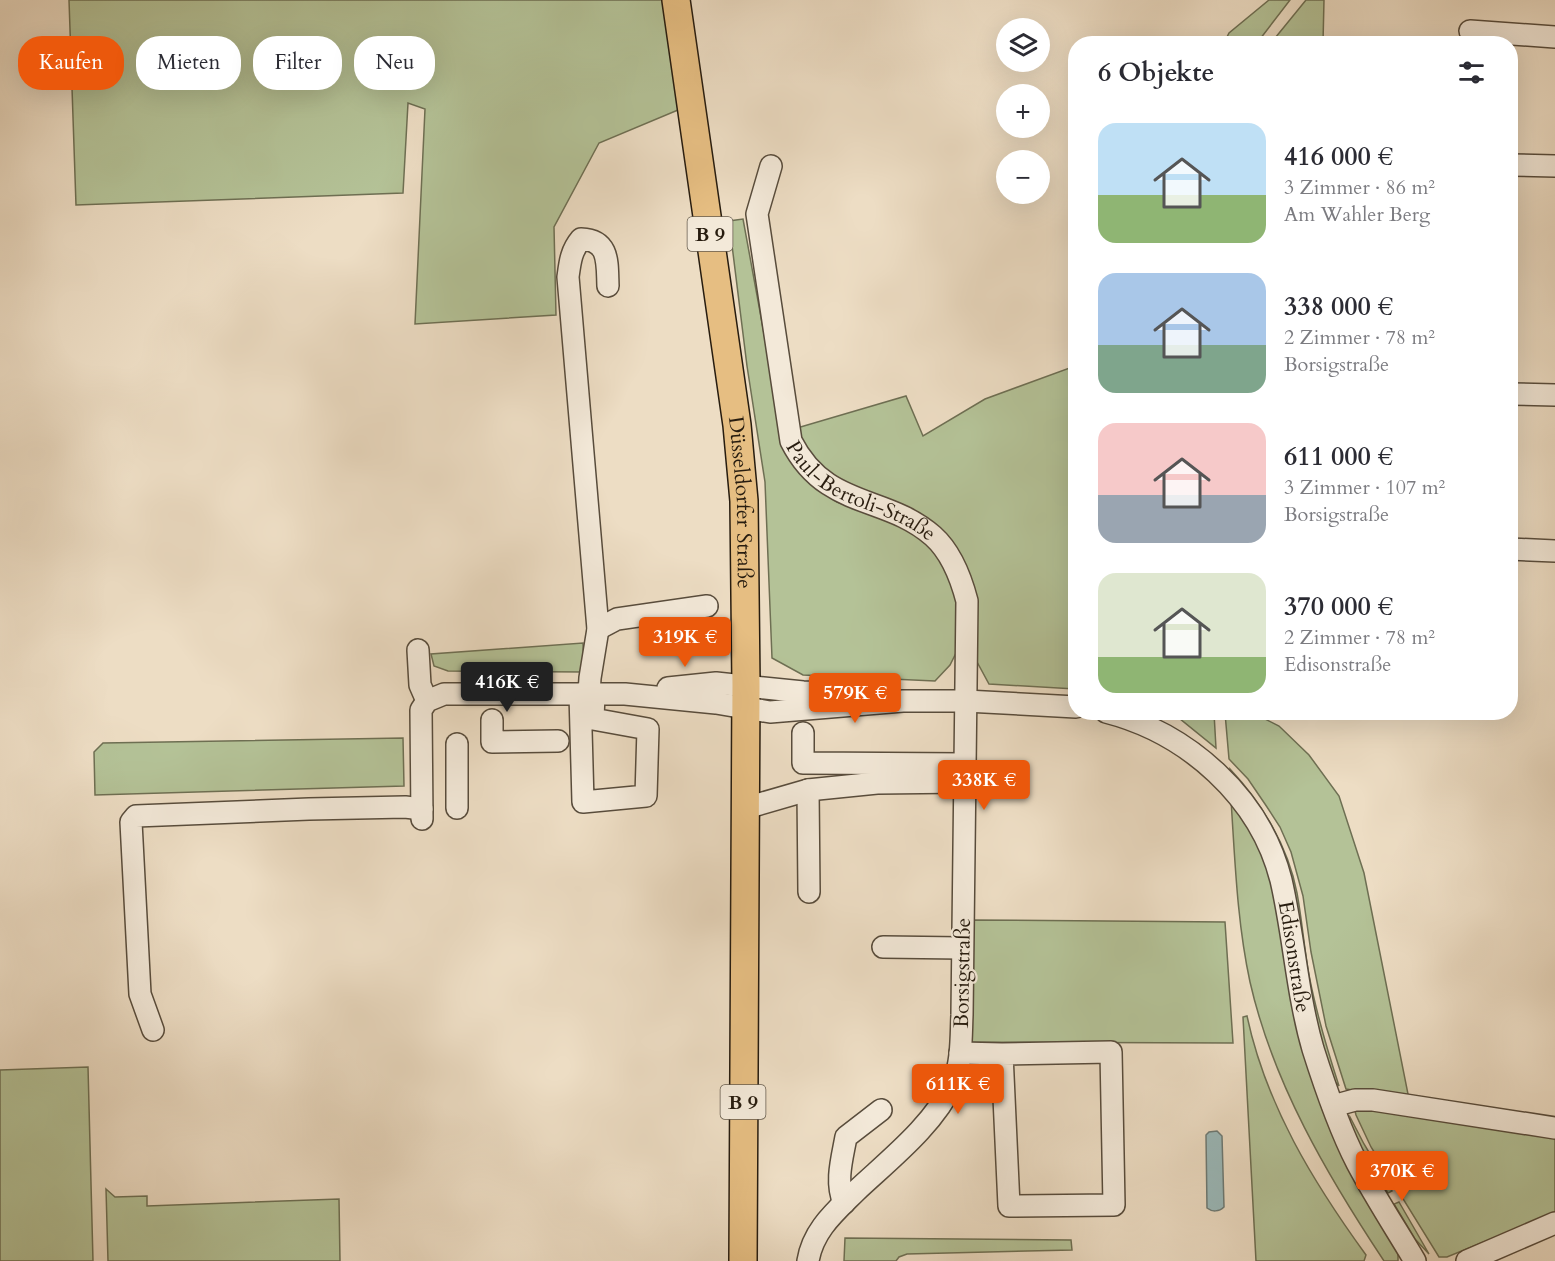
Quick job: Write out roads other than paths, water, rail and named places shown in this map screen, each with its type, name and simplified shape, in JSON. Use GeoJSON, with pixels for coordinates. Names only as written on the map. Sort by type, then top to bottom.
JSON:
{"type":"FeatureCollection","features":[{"type":"Feature","properties":{"kind":"main road","name":"Düsseldorfer Straße"},"geometry":{"type":"LineString","coordinates":[[676,0],[737,425],[744,501],[746,808],[743,1261]]}},
{"type":"Feature","properties":{"kind":"street"},"geometry":{"type":"LineString","coordinates":[[1470,31],[1555,37]]}},
{"type":"Feature","properties":{"kind":"street"},"geometry":{"type":"LineString","coordinates":[[1518,165],[1555,166]]}},
{"type":"Feature","properties":{"kind":"street","name":"Paul-Bertoli-Straße"},"geometry":{"type":"LineString","coordinates":[[771,166],[757,214],[791,441],[798,456],[830,487],[918,525],[935,538],[946,552],[962,583],[967,601],[966,701]]}},
{"type":"Feature","properties":{"kind":"street"},"geometry":{"type":"LineString","coordinates":[[588,694],[593,719],[648,729],[646,796],[583,802],[588,694],[598,629],[568,277],[574,247],[581,239],[592,240],[602,247],[606,259],[608,286]]}},
{"type":"Feature","properties":{"kind":"street"},"geometry":{"type":"LineString","coordinates":[[1518,394],[1555,395]]}},
{"type":"Feature","properties":{"kind":"street"},"geometry":{"type":"LineString","coordinates":[[1518,549],[1555,551]]}},
{"type":"Feature","properties":{"kind":"street"},"geometry":{"type":"LineString","coordinates":[[598,629],[617,619],[707,606]]}},
{"type":"Feature","properties":{"kind":"street"},"geometry":{"type":"LineString","coordinates":[[418,650],[420,685],[427,701]]}},
{"type":"Feature","properties":{"kind":"street"},"geometry":{"type":"LineString","coordinates":[[153,1030],[141,994],[131,822],[136,816],[309,809],[422,814],[421,710],[427,701],[444,694],[624,694],[717,683],[746,697],[803,692],[900,694],[966,701],[1068,707]]}},
{"type":"Feature","properties":{"kind":"street","name":"Borsigstraße"},"geometry":{"type":"LineString","coordinates":[[808,1261],[812,1244],[830,1216],[919,1130],[940,1106],[954,1081],[960,1053],[966,701]]}},
{"type":"Feature","properties":{"kind":"street"},"geometry":{"type":"LineString","coordinates":[[492,720],[492,742],[558,741]]}},
{"type":"Feature","properties":{"kind":"street","name":"Edisonstraße"},"geometry":{"type":"LineString","coordinates":[[1133,720],[1159,731],[1192,752],[1224,780],[1261,832],[1280,878],[1313,1049],[1333,1106],[1357,1162],[1415,1261]]}},
{"type":"Feature","properties":{"kind":"street"},"geometry":{"type":"LineString","coordinates":[[803,733],[803,763],[965,773]]}},
{"type":"Feature","properties":{"kind":"street"},"geometry":{"type":"LineString","coordinates":[[457,744],[457,808]]}},
{"type":"Feature","properties":{"kind":"street"},"geometry":{"type":"LineString","coordinates":[[746,808],[808,790],[965,773]]}},
{"type":"Feature","properties":{"kind":"street"},"geometry":{"type":"LineString","coordinates":[[808,790],[809,892]]}},
{"type":"Feature","properties":{"kind":"street"},"geometry":{"type":"LineString","coordinates":[[883,947],[962,948]]}},
{"type":"Feature","properties":{"kind":"street"},"geometry":{"type":"LineString","coordinates":[[960,1053],[1111,1052],[1114,1205],[1009,1206],[1002,1054]]}},
{"type":"Feature","properties":{"kind":"street"},"geometry":{"type":"LineString","coordinates":[[1333,1106],[1355,1100],[1373,1100],[1555,1128]]}},
{"type":"Feature","properties":{"kind":"street"},"geometry":{"type":"LineString","coordinates":[[844,1203],[839,1191],[846,1137],[881,1110]]}},
{"type":"Feature","properties":{"kind":"street"},"geometry":{"type":"LineString","coordinates":[[1467,1261],[1555,1223]]}},
{"type":"Feature","properties":{"kind":"water"},"geometry":{"type":"Polygon","coordinates":[[[1217,1131],[1222,1136],[1224,1207],[1216,1211],[1207,1208],[1206,1135],[1217,1131]]]}}]}
